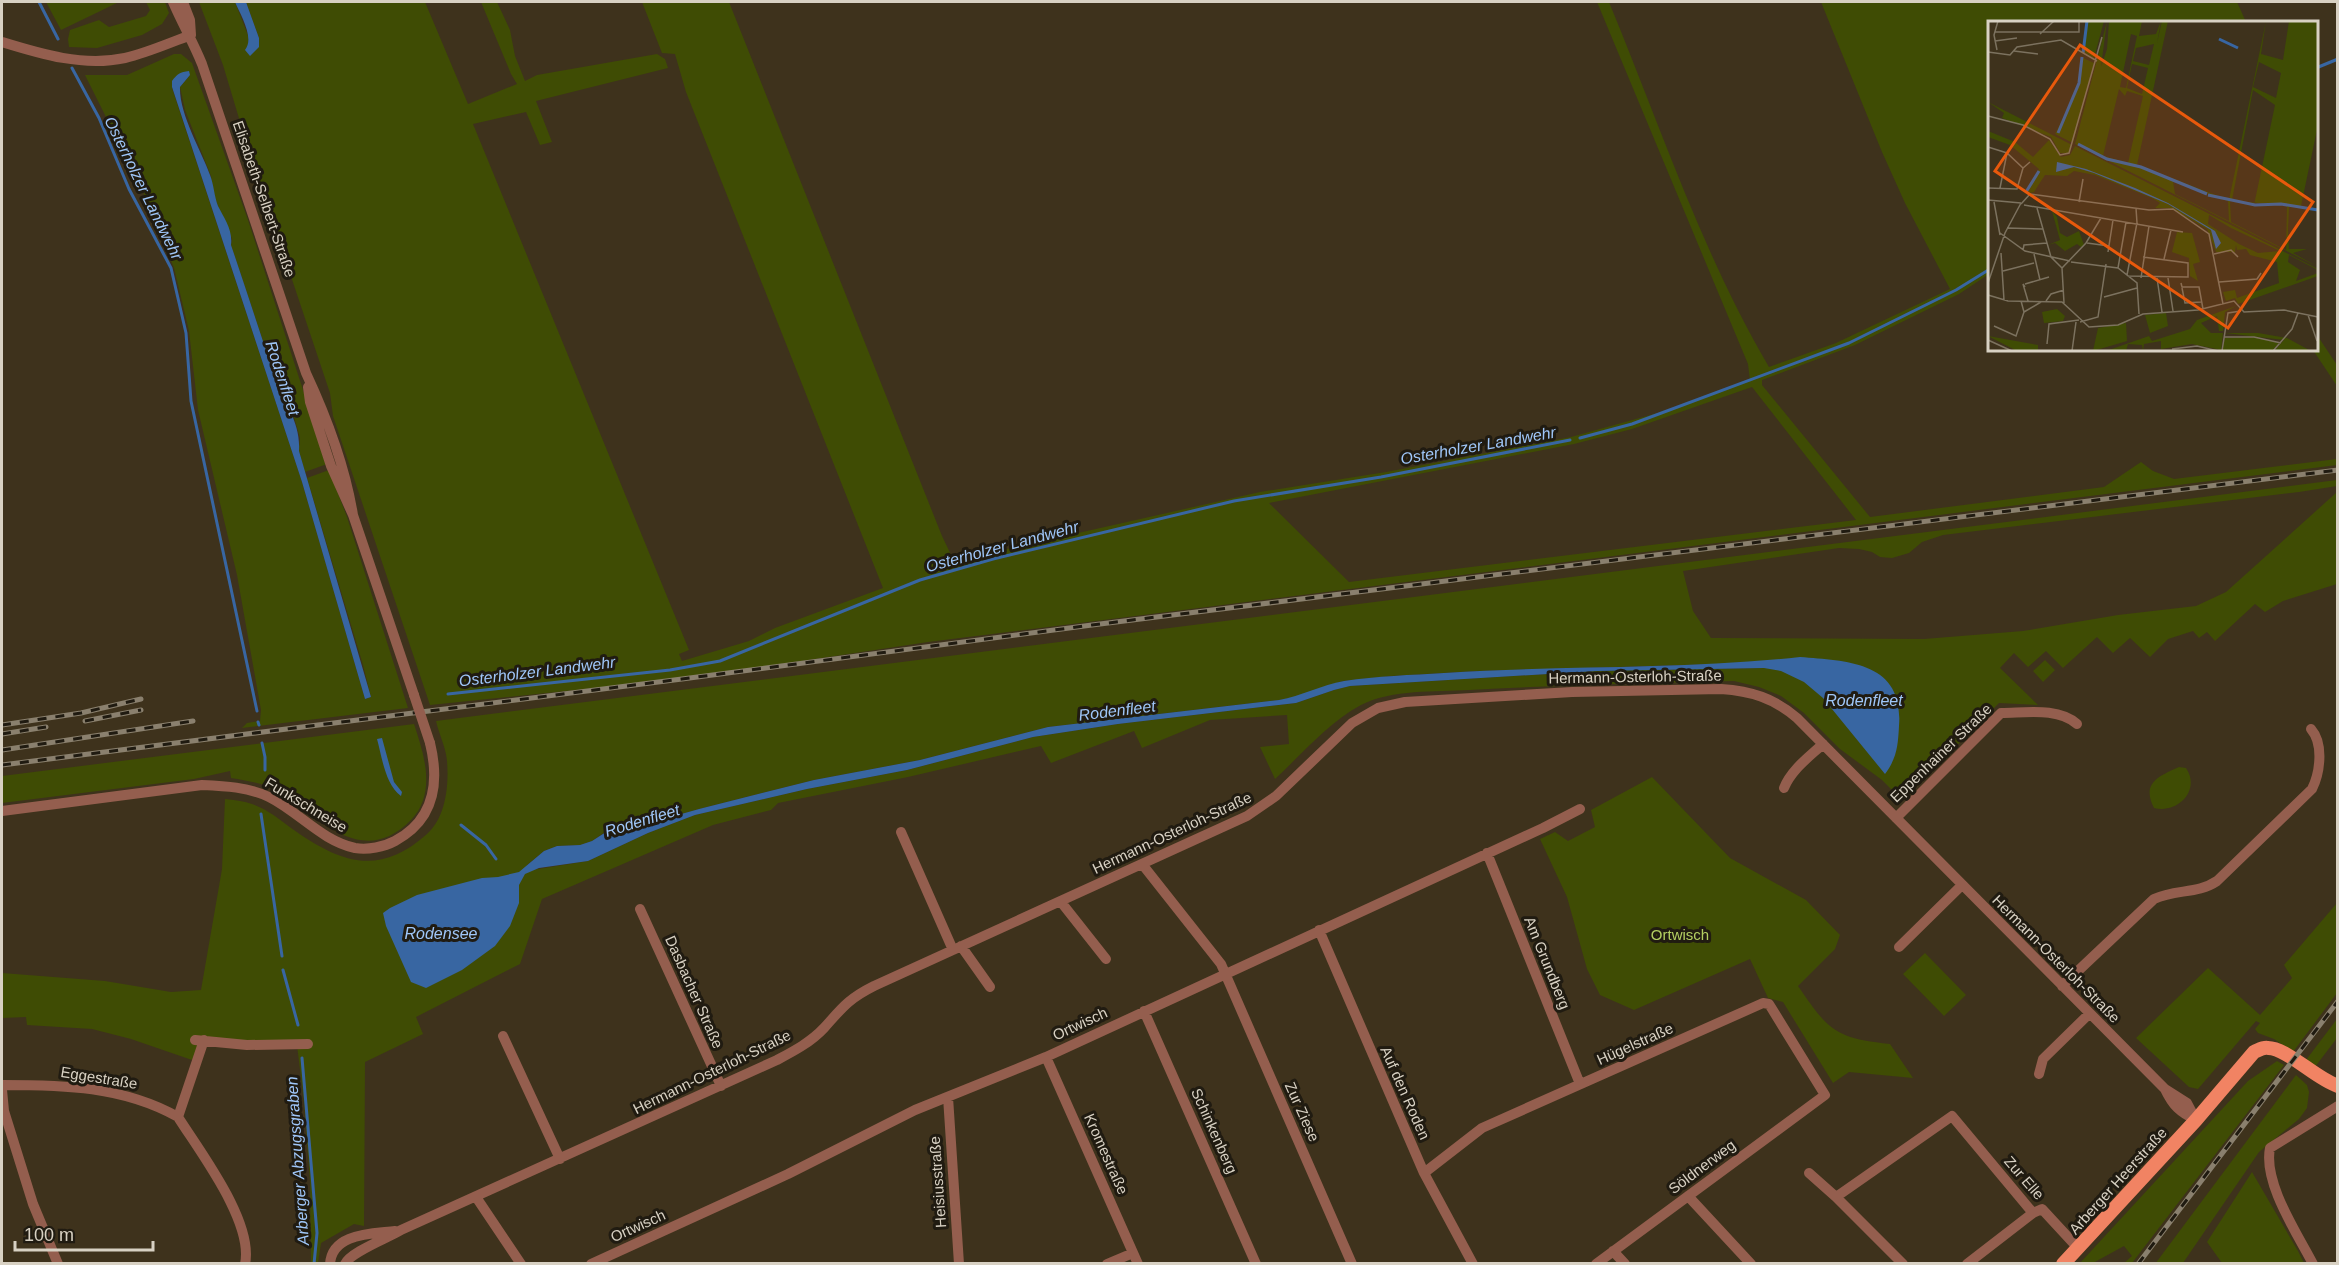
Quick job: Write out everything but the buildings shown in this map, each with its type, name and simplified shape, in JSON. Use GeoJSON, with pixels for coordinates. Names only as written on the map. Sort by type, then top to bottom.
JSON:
{"type":"FeatureCollection","features":[{"type":"Feature","properties":{"kind":"main road","name":"Arberger Heerstraße"},"geometry":{"type":"LineString","coordinates":[[2063,1263],[2196,1120],[2254,1052],[2268,1047],[2285,1054],[2320,1078],[2337,1086]]}},
{"type":"Feature","properties":{"kind":"street","name":"Elisabeth-Selbert-Straße"},"geometry":{"type":"LineString","coordinates":[[173,2],[182,23],[191,35]]}},
{"type":"Feature","properties":{"kind":"street","name":"Elisabeth-Selbert-Straße"},"geometry":{"type":"LineString","coordinates":[[183,2],[190,20],[191,35],[306,374],[310,402],[331,466],[353,515],[414,695]]}},
{"type":"Feature","properties":{"kind":"street"},"geometry":{"type":"LineString","coordinates":[[2,42],[66,59],[104,60],[143,53],[191,35]]}},
{"type":"Feature","properties":{"kind":"street","name":"Hermann-Osterloh-Straße"},"geometry":{"type":"LineString","coordinates":[[345,1263],[348,1257],[401,1230],[794,1052],[823,1028],[856,994],[1252,813],[1275,796],[1348,725],[1378,708],[1398,703],[1572,692],[1721,689],[1758,694],[1789,711],[1823,744],[1961,886],[2165,1089],[2173,1106],[2196,1120]]}},
{"type":"Feature","properties":{"kind":"street","name":"Funkschneise"},"geometry":{"type":"LineString","coordinates":[[2,811],[202,785],[232,786],[268,796],[338,843],[357,848],[373,848],[391,844],[417,825],[427,810],[435,785],[430,743],[414,695]]}},
{"type":"Feature","properties":{"kind":"street","name":"Eppenhainer Straße"},"geometry":{"type":"LineString","coordinates":[[1896,818],[2001,713],[2068,716],[2077,724]]}},
{"type":"Feature","properties":{"kind":"street"},"geometry":{"type":"LineString","coordinates":[[2061,986],[2154,899],[2173,892],[2205,889],[2217,881],[2312,789],[2319,766],[2316,735],[2311,729]]}},
{"type":"Feature","properties":{"kind":"street"},"geometry":{"type":"LineString","coordinates":[[1784,788],[1787,780],[1802,763],[1823,744]]}},
{"type":"Feature","properties":{"kind":"street","name":"Ortwisch"},"geometry":{"type":"LineString","coordinates":[[591,1263],[788,1174],[915,1110],[1046,1057],[1580,809]]}},
{"type":"Feature","properties":{"kind":"street"},"geometry":{"type":"LineString","coordinates":[[901,832],[957,948],[990,987]]}},
{"type":"Feature","properties":{"kind":"street","name":"Am Grundberg"},"geometry":{"type":"LineString","coordinates":[[1487,853],[1580,1084]]}},
{"type":"Feature","properties":{"kind":"street","name":"Zur Ziese"},"geometry":{"type":"LineString","coordinates":[[1142,864],[1221,964],[1352,1263]]}},
{"type":"Feature","properties":{"kind":"street"},"geometry":{"type":"LineString","coordinates":[[1899,947],[1961,886]]}},
{"type":"Feature","properties":{"kind":"street"},"geometry":{"type":"LineString","coordinates":[[1061,902],[1106,959]]}},
{"type":"Feature","properties":{"kind":"street","name":"Dasbacher Straße"},"geometry":{"type":"LineString","coordinates":[[640,909],[721,1086]]}},
{"type":"Feature","properties":{"kind":"street","name":"Auf den Roden"},"geometry":{"type":"LineString","coordinates":[[1319,930],[1424,1173],[1473,1263]]}},
{"type":"Feature","properties":{"kind":"street","name":"Hügelstraße"},"geometry":{"type":"LineString","coordinates":[[1424,1173],[1482,1128],[1763,1003],[1769,1004],[1825,1095]]}},
{"type":"Feature","properties":{"kind":"street","name":"Schinkenberg"},"geometry":{"type":"LineString","coordinates":[[1144,1011],[1256,1263]]}},
{"type":"Feature","properties":{"kind":"street"},"geometry":{"type":"LineString","coordinates":[[2039,1074],[2043,1059],[2089,1014]]}},
{"type":"Feature","properties":{"kind":"street"},"geometry":{"type":"LineString","coordinates":[[502,1036],[560,1159]]}},
{"type":"Feature","properties":{"kind":"street"},"geometry":{"type":"LineString","coordinates":[[245,1263],[245,1242],[233,1208],[219,1181],[178,1118],[200,1040],[247,1045],[308,1044]]}},
{"type":"Feature","properties":{"kind":"street","name":"Kromestraße"},"geometry":{"type":"LineString","coordinates":[[1046,1057],[1136,1258]]}},
{"type":"Feature","properties":{"kind":"street","name":"Eggestraße"},"geometry":{"type":"LineString","coordinates":[[2,1085],[51,1085],[102,1091],[138,1098],[178,1118]]}},
{"type":"Feature","properties":{"kind":"street"},"geometry":{"type":"LineString","coordinates":[[2,1090],[4,1111],[33,1204],[58,1263]]}},
{"type":"Feature","properties":{"kind":"street","name":"Söldnerweg"},"geometry":{"type":"LineString","coordinates":[[1596,1263],[1825,1095]]}},
{"type":"Feature","properties":{"kind":"street","name":"Heisiusstraße"},"geometry":{"type":"LineString","coordinates":[[948,1098],[959,1263]]}},
{"type":"Feature","properties":{"kind":"street"},"geometry":{"type":"LineString","coordinates":[[2313,1263],[2273,1185],[2268,1158],[2270,1148],[2337,1106]]}},
{"type":"Feature","properties":{"kind":"street","name":"Zur Elle"},"geometry":{"type":"LineString","coordinates":[[1836,1197],[1952,1116],[2033,1213],[2042,1209],[2078,1248]]}},
{"type":"Feature","properties":{"kind":"street"},"geometry":{"type":"LineString","coordinates":[[1809,1173],[1902,1263]]}},
{"type":"Feature","properties":{"kind":"street"},"geometry":{"type":"LineString","coordinates":[[1688,1196],[1751,1263]]}},
{"type":"Feature","properties":{"kind":"street"},"geometry":{"type":"LineString","coordinates":[[476,1197],[521,1263]]}},
{"type":"Feature","properties":{"kind":"street"},"geometry":{"type":"LineString","coordinates":[[1967,1263],[2033,1213]]}},
{"type":"Feature","properties":{"kind":"street","name":"Hermann-Osterloh-Straße"},"geometry":{"type":"LineString","coordinates":[[330,1259],[339,1244],[353,1237],[401,1230]]}},
{"type":"Feature","properties":{"kind":"street"},"geometry":{"type":"LineString","coordinates":[[1613,1251],[1625,1263]]}},
{"type":"Feature","properties":{"kind":"street"},"geometry":{"type":"LineString","coordinates":[[1107,1263],[1136,1258]]}},
{"type":"Feature","properties":{"kind":"green space"},"geometry":{"type":"Polygon","coordinates":[[[46,2],[119,2],[61,30],[46,2]]]}},
{"type":"Feature","properties":{"kind":"green space"},"geometry":{"type":"Polygon","coordinates":[[[146,2],[165,2],[169,13],[162,24],[142,35],[97,48],[69,47],[70,30],[99,20],[109,27],[146,16],[150,10],[146,2]]]}},
{"type":"Feature","properties":{"kind":"green space"},"geometry":{"type":"Polygon","coordinates":[[[199,2],[235,2],[249,38],[248,46],[259,38],[246,2],[425,2],[468,104],[517,84],[481,2],[497,2],[510,30],[515,56],[525,81],[537,75],[657,54],[665,59],[668,68],[536,101],[552,142],[540,145],[526,112],[473,124],[689,650],[679,654],[682,661],[749,641],[775,628],[883,588],[686,92],[675,54],[662,53],[642,2],[729,2],[954,561],[1260,492],[1386,472],[1571,437],[1672,409],[1750,380],[1748,364],[1597,2],[1609,2],[1702,233],[1745,324],[1769,367],[1836,343],[1950,289],[1905,203],[1882,152],[1821,2],[2237,2],[2246,21],[1988,21],[1988,275],[1959,294],[1855,345],[1762,380],[1762,385],[1870,517],[2104,487],[2141,462],[2153,471],[2174,479],[2337,459],[2337,465],[928,642],[682,679],[430,705],[333,416],[330,393],[247,145],[223,65],[199,2]],[[1752,387],[1632,429],[1574,444],[1269,503],[1349,582],[1856,520],[1752,387]]]}},
{"type":"Feature","properties":{"kind":"green space"},"geometry":{"type":"Polygon","coordinates":[[[174,54],[181,54],[192,63],[248,220],[327,464],[305,472],[294,417],[276,380],[231,245],[232,239],[214,196],[211,176],[185,110],[180,87],[190,75],[172,88],[302,482],[365,699],[371,697],[363,665],[307,478],[329,470],[347,517],[408,708],[242,728],[247,723],[260,721],[261,710],[237,575],[198,410],[189,331],[174,268],[142,189],[85,75],[127,75],[174,54]]]}},
{"type":"Feature","properties":{"kind":"green space"},"geometry":{"type":"Polygon","coordinates":[[[2318,336],[2337,365],[2337,386],[2314,351],[2318,351],[2318,336]]]}},
{"type":"Feature","properties":{"kind":"green space"},"geometry":{"type":"Polygon","coordinates":[[[2337,480],[2337,486],[2299,492],[1943,535],[1922,542],[1909,553],[1892,558],[1880,557],[1872,552],[1859,549],[1839,548],[1683,571],[1693,611],[1711,638],[1924,639],[2023,631],[2118,615],[2196,606],[2226,592],[2337,492],[2337,584],[2283,601],[2265,612],[2255,604],[2215,641],[2207,632],[2199,638],[2193,631],[2168,639],[2150,657],[2130,638],[2113,653],[2097,637],[2063,668],[2046,651],[2028,667],[2014,653],[2000,668],[2038,705],[1999,703],[1904,799],[1840,749],[1804,713],[1781,696],[1759,687],[1734,681],[1428,691],[1387,696],[1361,705],[1338,720],[1275,779],[1260,747],[1289,744],[1287,715],[1210,720],[1142,748],[1134,731],[1051,763],[1041,746],[908,777],[778,803],[771,810],[713,825],[542,899],[520,964],[416,1017],[423,1034],[365,1062],[364,1226],[354,1224],[321,1243],[318,1263],[311,1263],[310,1181],[297,1045],[205,1042],[192,1060],[131,1039],[92,1029],[27,1025],[26,1017],[2,1018],[2,973],[105,981],[171,992],[201,990],[222,869],[225,799],[245,802],[263,809],[309,840],[342,856],[359,860],[375,860],[392,856],[409,848],[427,834],[442,810],[447,790],[447,761],[436,721],[2337,480]],[[1765,661],[1391,676],[1343,681],[1296,697],[1279,700],[1048,727],[920,760],[814,780],[699,809],[639,827],[619,827],[580,845],[557,846],[544,851],[527,865],[532,870],[588,861],[648,833],[695,815],[807,789],[907,770],[1033,737],[1118,724],[1296,703],[1350,686],[1597,671],[1764,668],[1765,661]]]}},
{"type":"Feature","properties":{"kind":"green space"},"geometry":{"type":"Polygon","coordinates":[[[2045,660],[2055,670],[2043,682],[2033,671],[2045,660]]]}},
{"type":"Feature","properties":{"kind":"green space"},"geometry":{"type":"Polygon","coordinates":[[[414,724],[426,773],[424,798],[411,820],[393,834],[376,840],[359,840],[342,835],[274,790],[256,783],[231,778],[230,771],[194,779],[2,803],[2,776],[414,724]]]}},
{"type":"Feature","properties":{"kind":"green space"},"geometry":{"type":"Polygon","coordinates":[[[2179,767],[2186,768],[2190,776],[2189,792],[2179,804],[2163,809],[2154,808],[2150,792],[2151,786],[2159,777],[2179,767]]]}},
{"type":"Feature","properties":{"kind":"green space"},"geometry":{"type":"Polygon","coordinates":[[[1652,777],[1730,858],[1806,900],[1840,935],[1835,949],[1798,986],[1826,1023],[1835,1030],[1857,1039],[1890,1044],[1913,1078],[1849,1072],[1833,1083],[1783,1002],[1768,998],[1750,959],[1634,1010],[1600,995],[1587,969],[1567,897],[1540,839],[1555,832],[1568,841],[1595,827],[1591,810],[1652,777]]]}},
{"type":"Feature","properties":{"kind":"green space"},"geometry":{"type":"Polygon","coordinates":[[[2337,903],[2337,993],[2293,1052],[2274,1039],[2258,1033],[2255,1029],[2260,1023],[2256,1021],[2198,1089],[2189,1087],[2136,1038],[2208,968],[2260,1015],[2292,978],[2284,965],[2337,903]]]}},
{"type":"Feature","properties":{"kind":"green space"},"geometry":{"type":"Polygon","coordinates":[[[1925,953],[1966,995],[1944,1016],[1903,974],[1925,953]]]}},
{"type":"Feature","properties":{"kind":"green space"},"geometry":{"type":"Polygon","coordinates":[[[2337,1019],[2337,1038],[2315,1067],[2306,1060],[2337,1019]]]}},
{"type":"Feature","properties":{"kind":"green space"},"geometry":{"type":"Polygon","coordinates":[[[2277,1061],[2284,1065],[2132,1263],[2124,1263],[2132,1256],[2124,1246],[2093,1263],[2080,1263],[2248,1081],[2277,1061]]]}},
{"type":"Feature","properties":{"kind":"green space"},"geometry":{"type":"Polygon","coordinates":[[[2296,1075],[2307,1085],[2309,1092],[2307,1108],[2299,1119],[2259,1152],[2183,1263],[2155,1264],[2296,1075]]]}},
{"type":"Feature","properties":{"kind":"green space"},"geometry":{"type":"Polygon","coordinates":[[[2252,1172],[2304,1263],[2222,1263],[2207,1242],[2252,1172]]]}},
{"type":"Feature","properties":{"kind":"water"},"geometry":{"type":"Polygon","coordinates":[[[235,2],[246,2],[259,38],[259,47],[250,56],[245,50],[248,45],[248,33],[235,2]]]}},
{"type":"Feature","properties":{"kind":"water"},"geometry":{"type":"Polygon","coordinates":[[[189,71],[190,75],[180,87],[183,109],[210,175],[218,206],[229,229],[231,245],[275,377],[295,422],[299,451],[371,697],[365,699],[302,482],[172,87],[172,81],[176,77],[189,71]]]}},
{"type":"Feature","properties":{"kind":"water","name":"Rodensee"},"geometry":{"type":"Polygon","coordinates":[[[1800,657],[1837,660],[1870,669],[1883,677],[1893,689],[1898,705],[1898,739],[1894,757],[1885,774],[1823,698],[1804,682],[1781,671],[1764,668],[1597,671],[1350,686],[1296,703],[1118,724],[1033,737],[907,770],[807,789],[695,815],[648,833],[588,861],[539,868],[525,874],[519,885],[519,903],[510,926],[495,946],[462,970],[426,988],[411,982],[386,926],[383,913],[417,895],[482,878],[519,872],[544,851],[557,846],[580,845],[619,827],[639,826],[814,780],[920,760],[1048,727],[1279,700],[1344,681],[1369,678],[1489,671],[1711,664],[1800,657]]]}},
{"type":"Feature","properties":{"kind":"water"},"geometry":{"type":"Polygon","coordinates":[[[382,738],[394,782],[402,792],[401,796],[391,785],[385,770],[377,739],[382,738]]]}},
{"type":"Feature","properties":{"kind":"waterway","name":"Osterholzer Landwehr"},"geometry":{"type":"LineString","coordinates":[[39,2],[58,39]]}},
{"type":"Feature","properties":{"kind":"waterway","name":"Osterholzer Landwehr"},"geometry":{"type":"LineString","coordinates":[[2318,67],[2338,59]]}},
{"type":"Feature","properties":{"kind":"waterway","name":"Osterholzer Landwehr"},"geometry":{"type":"LineString","coordinates":[[72,68],[99,118],[129,189],[171,268],[186,333],[191,401],[257,711]]}},
{"type":"Feature","properties":{"kind":"waterway","name":"Osterholzer Landwehr"},"geometry":{"type":"LineString","coordinates":[[1580,438],[1632,424],[1849,343],[1956,290],[1988,270]]}},
{"type":"Feature","properties":{"kind":"waterway","name":"Osterholzer Landwehr"},"geometry":{"type":"LineString","coordinates":[[448,694],[670,670],[720,661],[920,580],[993,559],[1234,501],[1381,477],[1570,440]]}},
{"type":"Feature","properties":{"kind":"waterway","name":"Arberger Abzugsgraben"},"geometry":{"type":"LineString","coordinates":[[262,743],[265,770]]}},
{"type":"Feature","properties":{"kind":"waterway","name":"Arberger Abzugsgraben"},"geometry":{"type":"LineString","coordinates":[[261,814],[282,956]]}},
{"type":"Feature","properties":{"kind":"waterway","name":"Rodenfleet"},"geometry":{"type":"LineString","coordinates":[[461,825],[486,845],[496,859]]}},
{"type":"Feature","properties":{"kind":"waterway","name":"Arberger Abzugsgraben"},"geometry":{"type":"LineString","coordinates":[[283,970],[298,1025]]}},
{"type":"Feature","properties":{"kind":"waterway","name":"Arberger Abzugsgraben"},"geometry":{"type":"LineString","coordinates":[[302,1058],[317,1233],[314,1264]]}},
{"type":"Feature","properties":{"kind":"railway"},"geometry":{"type":"LineString","coordinates":[[2,765],[1092,625],[2338,470]]}},
{"type":"Feature","properties":{"kind":"railway"},"geometry":{"type":"LineString","coordinates":[[2,725],[81,713],[141,699]]}},
{"type":"Feature","properties":{"kind":"railway"},"geometry":{"type":"LineString","coordinates":[[85,721],[141,710]]}},
{"type":"Feature","properties":{"kind":"railway"},"geometry":{"type":"LineString","coordinates":[[2,750],[193,721]]}},
{"type":"Feature","properties":{"kind":"railway"},"geometry":{"type":"LineString","coordinates":[[2,734],[46,727]]}},
{"type":"Feature","properties":{"kind":"railway"},"geometry":{"type":"LineString","coordinates":[[2138,1264],[2338,1001]]}}]}
